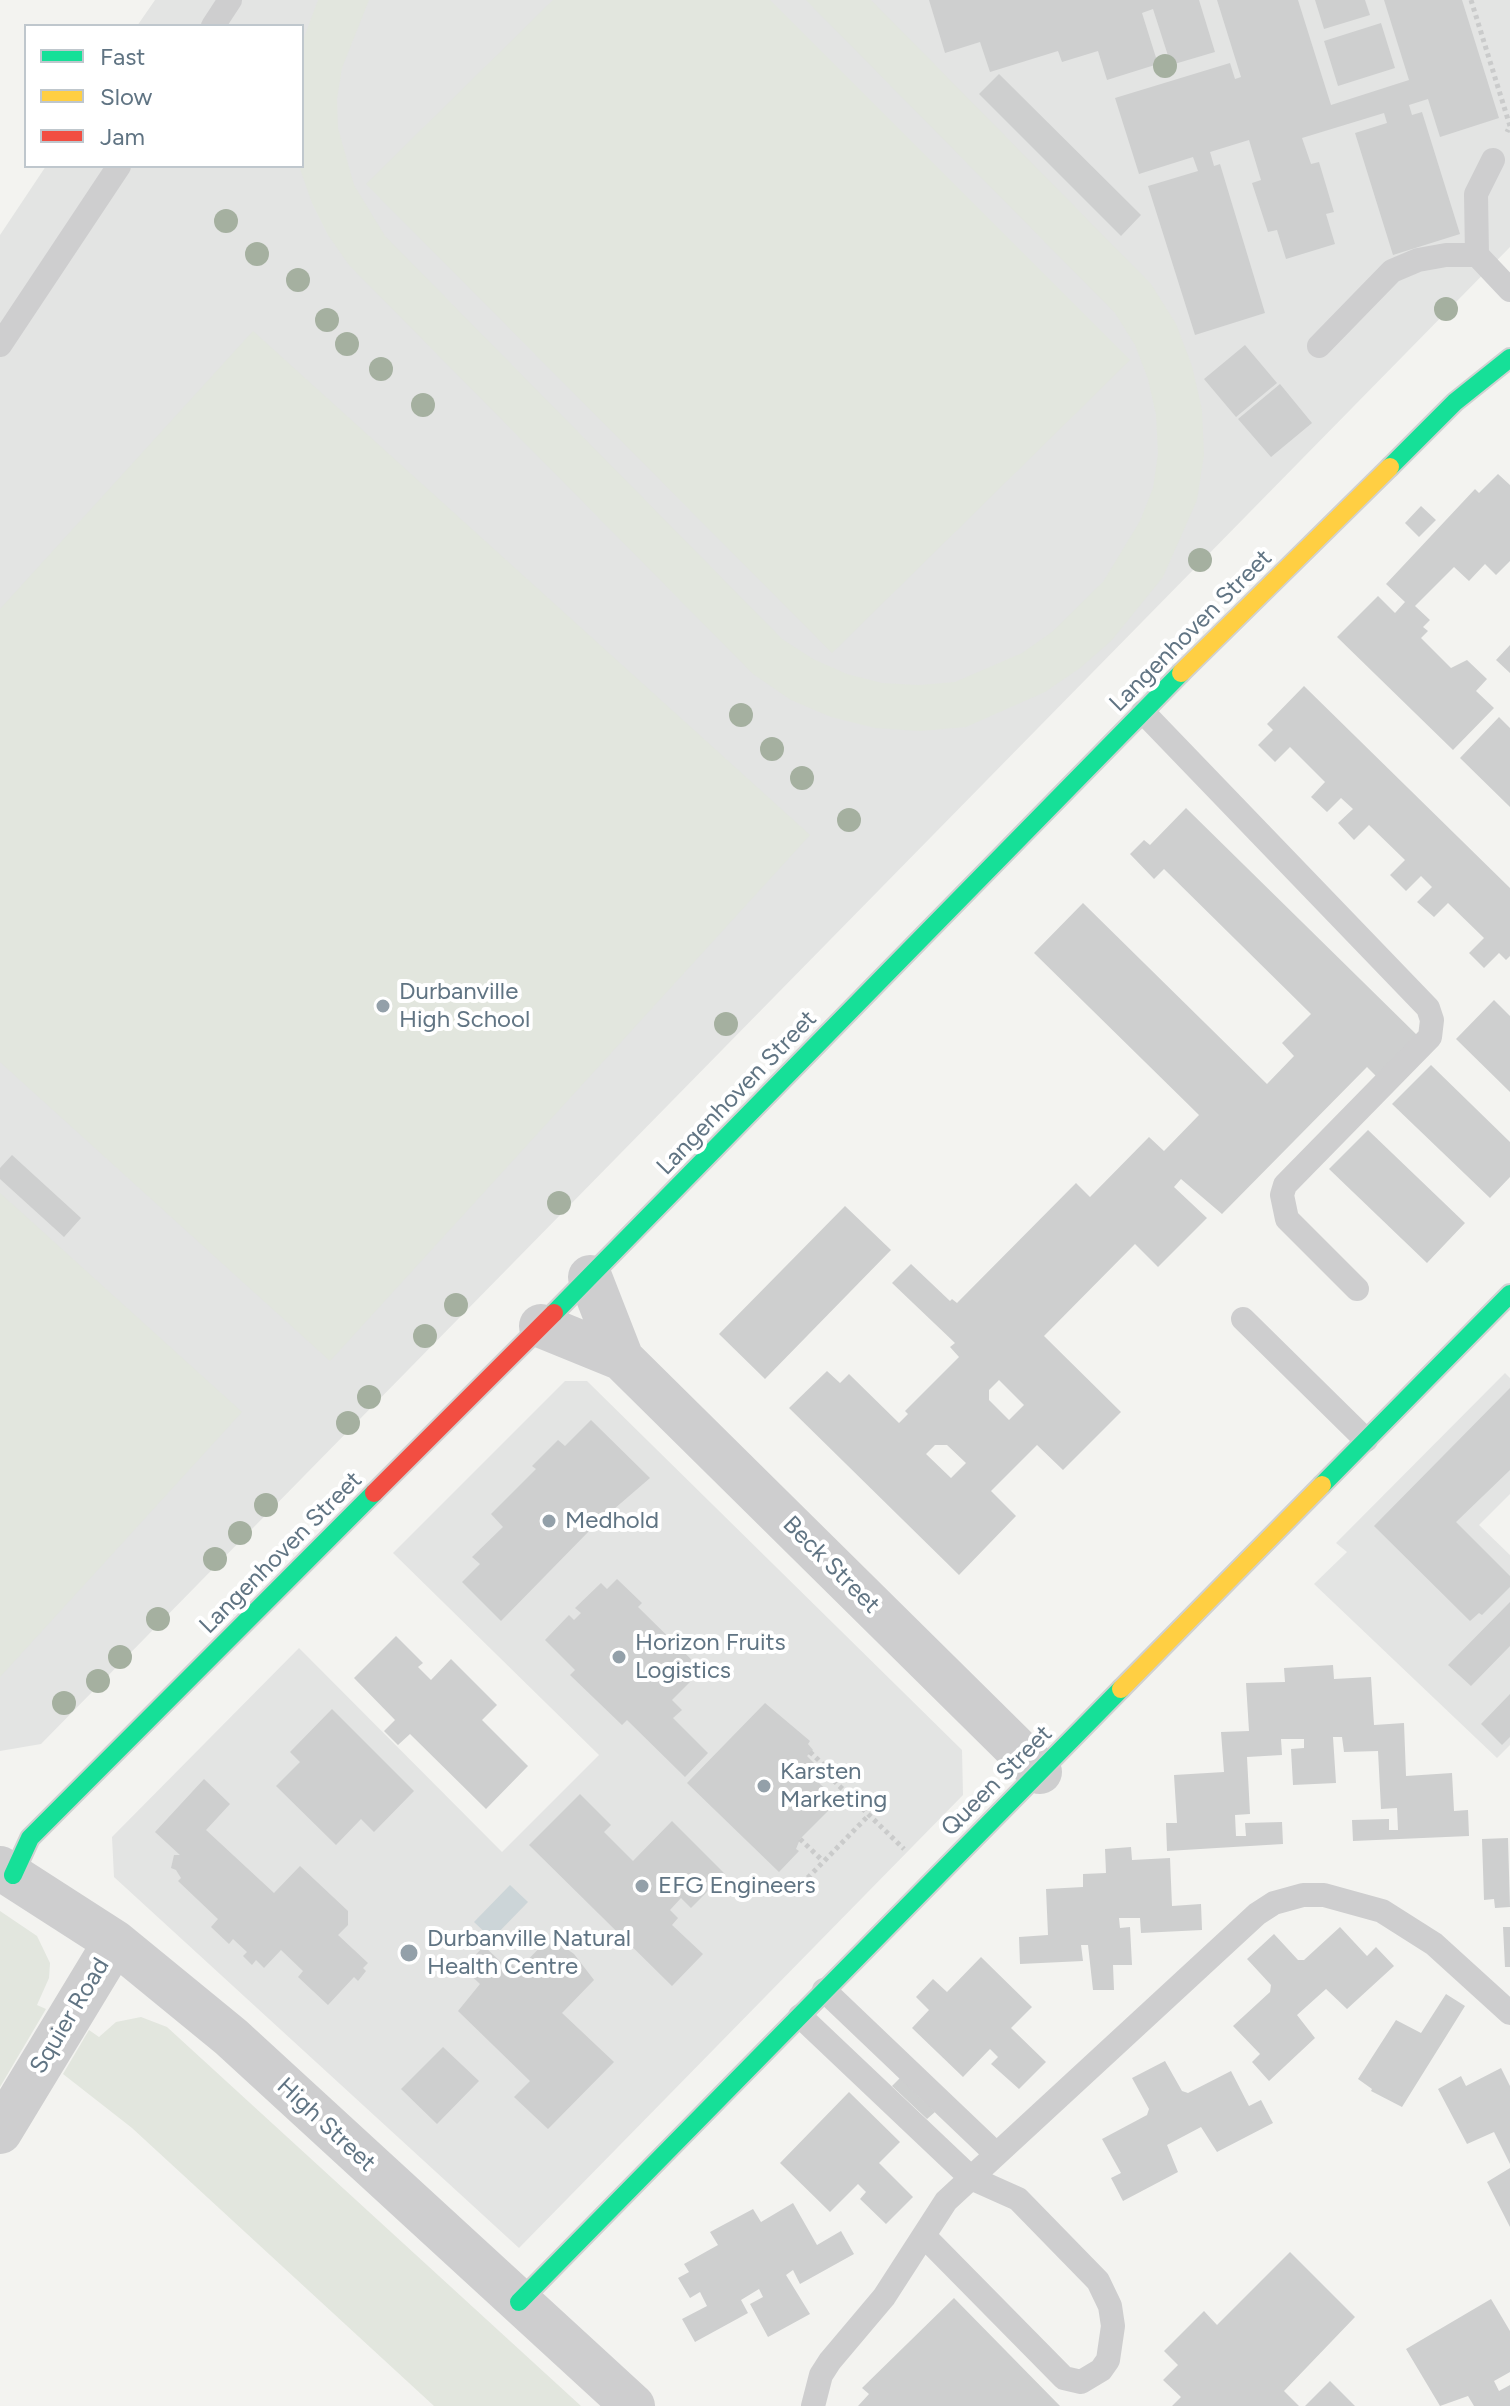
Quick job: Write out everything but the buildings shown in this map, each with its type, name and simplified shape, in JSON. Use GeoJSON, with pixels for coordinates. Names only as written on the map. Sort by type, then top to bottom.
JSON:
{"type":"FeatureCollection","features":[{"type":"Feature","properties":{"kind":"street","name":"Langenhoven Street"},"geometry":{"type":"LineString","coordinates":[[7,1872],[30,1838],[590,1277],[1143,712],[1455,402],[1509,360]]}},
{"type":"Feature","properties":{"kind":"street","name":"Beck Street"},"geometry":{"type":"LineString","coordinates":[[590,1277],[622,1359]]}},
{"type":"Feature","properties":{"kind":"street","name":"Queen Street"},"geometry":{"type":"LineString","coordinates":[[519,2302],[1510,1294]]}},
{"type":"Feature","properties":{"kind":"street","name":"Beck Street"},"geometry":{"type":"LineString","coordinates":[[541,1326],[622,1359],[1040,1772]]}},
{"type":"Feature","properties":{"kind":"street","name":"High Street"},"geometry":{"type":"LineString","coordinates":[[7,1872],[115,1942],[231,2037],[633,2406]]}},
{"type":"Feature","properties":{"kind":"street","name":"Squier Road"},"geometry":{"type":"LineString","coordinates":[[0,2132],[115,1942]]}},
{"type":"Feature","properties":{"kind":"lane"},"geometry":{"type":"LineString","coordinates":[[214,24],[230,0]]}},
{"type":"Feature","properties":{"kind":"lane"},"geometry":{"type":"LineString","coordinates":[[1493,160],[1476,194],[1477,255],[1510,290]]}},
{"type":"Feature","properties":{"kind":"lane"},"geometry":{"type":"LineString","coordinates":[[0,345],[118,168]]}},
{"type":"Feature","properties":{"kind":"lane"},"geometry":{"type":"LineString","coordinates":[[1319,346],[1392,271],[1418,260],[1446,255],[1477,255]]}},
{"type":"Feature","properties":{"kind":"lane"},"geometry":{"type":"LineString","coordinates":[[1143,712],[1428,1008],[1432,1020],[1430,1037],[1285,1185],[1282,1195],[1287,1219],[1357,1289]]}},
{"type":"Feature","properties":{"kind":"lane"},"geometry":{"type":"LineString","coordinates":[[1243,1319],[1366,1440]]}},
{"type":"Feature","properties":{"kind":"lane"},"geometry":{"type":"LineString","coordinates":[[813,2406],[821,2375],[830,2361],[884,2297],[946,2201],[1257,1914],[1288,1897],[1324,1895],[1363,1903],[1382,1911],[1434,1944],[1510,2013]]}},
{"type":"Feature","properties":{"kind":"lane"},"geometry":{"type":"LineString","coordinates":[[824,1990],[996,2154]]}},
{"type":"Feature","properties":{"kind":"lane"},"geometry":{"type":"LineString","coordinates":[[800,2016],[971,2178],[1018,2199],[1098,2281],[1110,2306],[1113,2326],[1108,2360],[1101,2370],[1081,2382],[1064,2378],[925,2237]]}},
{"type":"Feature","properties":{"kind":"path"},"geometry":{"type":"LineString","coordinates":[[1471,0],[1510,126],[1493,160]]}},
{"type":"Feature","properties":{"kind":"path"},"geometry":{"type":"LineString","coordinates":[[810,1752],[828,1769],[826,1773],[908,1852]]}},
{"type":"Feature","properties":{"kind":"path"},"geometry":{"type":"LineString","coordinates":[[791,1895],[869,1815]]}},
{"type":"Feature","properties":{"kind":"path"},"geometry":{"type":"LineString","coordinates":[[800,1839],[823,1861]]}},
{"type":"Feature","properties":{"kind":"shaded area","name":"Durbanville High School"},"geometry":{"type":"Polygon","coordinates":[[[155,0],[1510,0],[1510,247],[41,1744],[0,1751],[0,235],[45,168],[304,168],[304,24],[138,24],[155,0]]]}},
{"type":"Feature","properties":{"kind":"shaded area"},"geometry":{"type":"Polygon","coordinates":[[[318,0],[369,0],[342,68],[337,99],[338,128],[354,185],[385,236],[782,639],[813,659],[847,674],[882,683],[919,685],[955,682],[1022,653],[1052,632],[1103,582],[1140,521],[1153,488],[1158,453],[1156,415],[1148,379],[1135,345],[1115,313],[806,0],[871,0],[1151,284],[1176,324],[1192,366],[1202,410],[1204,455],[1197,500],[1163,577],[1111,641],[1080,668],[1045,692],[966,727],[920,731],[875,728],[831,717],[791,700],[753,674],[349,265],[328,235],[300,168],[304,168],[304,38],[318,0]]]}},
{"type":"Feature","properties":{"kind":"shaded area"},"geometry":{"type":"Polygon","coordinates":[[[553,0],[770,0],[1130,360],[832,653],[366,184],[553,0]]]}},
{"type":"Feature","properties":{"kind":"shaded area"},"geometry":{"type":"Polygon","coordinates":[[[253,331],[810,835],[330,1361],[0,1062],[0,609],[253,331]]]}},
{"type":"Feature","properties":{"kind":"shaded area"},"geometry":{"type":"Polygon","coordinates":[[[0,1193],[242,1412],[0,1677],[0,1193]]]}},
{"type":"Feature","properties":{"kind":"shaded area"},"geometry":{"type":"Polygon","coordinates":[[[1505,1373],[1510,1378],[1510,1494],[1479,1525],[1510,1555],[1510,1745],[1497,1758],[1314,1584],[1347,1552],[1336,1543],[1505,1373]]]}},
{"type":"Feature","properties":{"kind":"shaded area"},"geometry":{"type":"Polygon","coordinates":[[[565,1381],[587,1381],[962,1750],[963,1795],[519,2248],[114,1877],[112,1837],[299,1648],[502,1852],[599,1755],[393,1553],[565,1381]]]}},
{"type":"Feature","properties":{"kind":"shaded area"},"geometry":{"type":"Polygon","coordinates":[[[510,1885],[528,1902],[492,1939],[474,1922],[510,1885]]]}},
{"type":"Feature","properties":{"kind":"shaded area"},"geometry":{"type":"Polygon","coordinates":[[[0,1911],[37,1936],[50,1963],[49,1978],[37,2005],[46,2009],[0,2087],[0,1911]]]}},
{"type":"Feature","properties":{"kind":"shaded area"},"geometry":{"type":"Polygon","coordinates":[[[141,2017],[167,2027],[581,2406],[434,2406],[132,2128],[63,2074],[89,2030],[99,2037],[116,2022],[141,2017]]]}},
{"type":"Feature","properties":{"kind":"traffic: fast"},"geometry":{"type":"LineString","coordinates":[[1390,467],[1455,402],[1510,358]]}},
{"type":"Feature","properties":{"kind":"traffic: fast"},"geometry":{"type":"LineString","coordinates":[[554,1313],[1181,673]]}},
{"type":"Feature","properties":{"kind":"traffic: fast"},"geometry":{"type":"LineString","coordinates":[[1322,1485],[1510,1294]]}},
{"type":"Feature","properties":{"kind":"traffic: fast"},"geometry":{"type":"LineString","coordinates":[[13,1875],[30,1838],[374,1493]]}},
{"type":"Feature","properties":{"kind":"traffic: fast"},"geometry":{"type":"LineString","coordinates":[[519,2302],[1121,1689]]}},
{"type":"Feature","properties":{"kind":"traffic: slow"},"geometry":{"type":"LineString","coordinates":[[1181,673],[1390,467]]}},
{"type":"Feature","properties":{"kind":"traffic: slow"},"geometry":{"type":"LineString","coordinates":[[1121,1689],[1322,1485]]}},
{"type":"Feature","properties":{"kind":"traffic: jam"},"geometry":{"type":"LineString","coordinates":[[374,1493],[554,1313]]}},
{"type":"Feature","properties":{"kind":"place","name":"Durbanville High School"},"geometry":{"type":"Point","coordinates":[383,1006]}},
{"type":"Feature","properties":{"kind":"place","name":"Medhold"},"geometry":{"type":"Point","coordinates":[549,1521]}},
{"type":"Feature","properties":{"kind":"place","name":"Horizon Fruits Logistics"},"geometry":{"type":"Point","coordinates":[619,1657]}},
{"type":"Feature","properties":{"kind":"place","name":"Karsten Marketing"},"geometry":{"type":"Point","coordinates":[764,1786]}},
{"type":"Feature","properties":{"kind":"place","name":"EFG Engineers"},"geometry":{"type":"Point","coordinates":[642,1886]}},
{"type":"Feature","properties":{"kind":"place","name":"Durbanville Natural Health Centre"},"geometry":{"type":"Point","coordinates":[409,1953]}}]}
